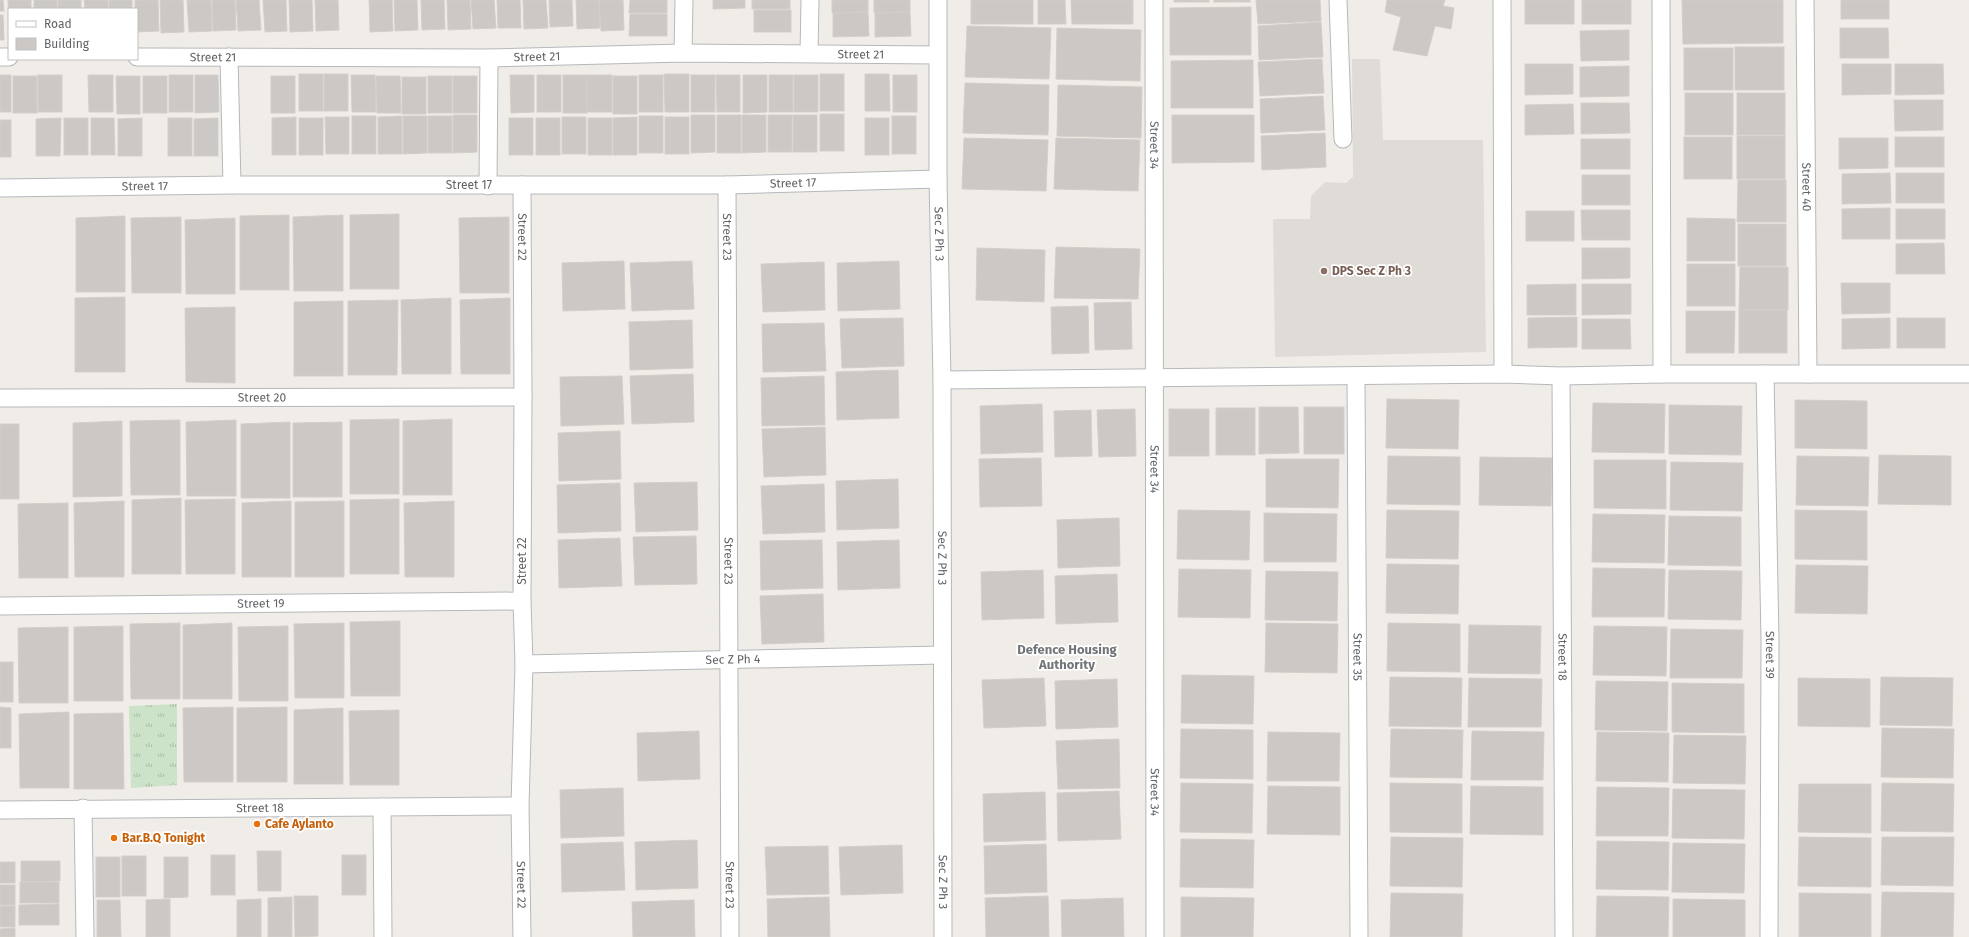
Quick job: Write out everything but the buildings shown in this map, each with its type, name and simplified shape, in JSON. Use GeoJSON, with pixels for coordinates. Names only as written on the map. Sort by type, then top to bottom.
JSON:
{"type":"FeatureCollection","features":[{"type":"Feature","properties":{"kind":"street"},"geometry":{"type":"LineString","coordinates":[[683,53],[684,0]]}},
{"type":"Feature","properties":{"kind":"street"},"geometry":{"type":"LineString","coordinates":[[809,53],[810,0]]}},
{"type":"Feature","properties":{"kind":"street","name":"Sec Z Ph 3"},"geometry":{"type":"LineString","coordinates":[[938,0],[938,179],[942,380],[943,937]]}},
{"type":"Feature","properties":{"kind":"street","name":"Street 34"},"geometry":{"type":"LineString","coordinates":[[1154,0],[1156,378],[1155,937]]}},
{"type":"Feature","properties":{"kind":"street"},"geometry":{"type":"LineString","coordinates":[[1338,0],[1343,139]]}},
{"type":"Feature","properties":{"kind":"street"},"geometry":{"type":"LineString","coordinates":[[1502,0],[1503,374]]}},
{"type":"Feature","properties":{"kind":"street"},"geometry":{"type":"LineString","coordinates":[[1661,0],[1662,374]]}},
{"type":"Feature","properties":{"kind":"street","name":"Street 40"},"geometry":{"type":"LineString","coordinates":[[1805,0],[1808,374]]}},
{"type":"Feature","properties":{"kind":"street","name":"Street 21"},"geometry":{"type":"LineString","coordinates":[[138,57],[489,58],[683,53],[937,54]]}},
{"type":"Feature","properties":{"kind":"street"},"geometry":{"type":"LineString","coordinates":[[229,57],[232,185]]}},
{"type":"Feature","properties":{"kind":"street"},"geometry":{"type":"LineString","coordinates":[[488,186],[489,58]]}},
{"type":"Feature","properties":{"kind":"street","name":"Street 17"},"geometry":{"type":"LineString","coordinates":[[0,188],[232,185],[727,186],[938,179]]}},
{"type":"Feature","properties":{"kind":"street","name":"Street 22"},"geometry":{"type":"LineString","coordinates":[[522,185],[522,601],[524,664],[520,806],[522,937]]}},
{"type":"Feature","properties":{"kind":"street","name":"Street 23"},"geometry":{"type":"LineString","coordinates":[[727,186],[730,937]]}},
{"type":"Feature","properties":{"kind":"street"},"geometry":{"type":"LineString","coordinates":[[942,380],[1356,377],[1503,374],[1561,376],[1662,374],[1969,374]]}},
{"type":"Feature","properties":{"kind":"street","name":"Street 39"},"geometry":{"type":"LineString","coordinates":[[1765,374],[1770,642],[1769,937]]}},
{"type":"Feature","properties":{"kind":"street","name":"Street 18"},"geometry":{"type":"LineString","coordinates":[[1561,376],[1564,937]]}},
{"type":"Feature","properties":{"kind":"street","name":"Street 35"},"geometry":{"type":"LineString","coordinates":[[1356,377],[1359,937]]}},
{"type":"Feature","properties":{"kind":"street","name":"Street 20"},"geometry":{"type":"LineString","coordinates":[[0,398],[523,397]]}},
{"type":"Feature","properties":{"kind":"street","name":"Street 19"},"geometry":{"type":"LineString","coordinates":[[0,606],[522,601]]}},
{"type":"Feature","properties":{"kind":"street","name":"Sec Z Ph 4"},"geometry":{"type":"LineString","coordinates":[[524,664],[942,655]]}},
{"type":"Feature","properties":{"kind":"street","name":"Street 18"},"geometry":{"type":"LineString","coordinates":[[0,810],[82,808],[520,806]]}},
{"type":"Feature","properties":{"kind":"street"},"geometry":{"type":"LineString","coordinates":[[382,807],[383,937]]}},
{"type":"Feature","properties":{"kind":"street"},"geometry":{"type":"LineString","coordinates":[[82,808],[85,937]]}},
{"type":"Feature","properties":{"kind":"shaded area"},"geometry":{"type":"Polygon","coordinates":[[[1352,59],[1380,59],[1383,140],[1483,140],[1486,352],[1275,357],[1273,219],[1310,219],[1311,196],[1325,182],[1346,183],[1353,177],[1352,59]]]}},
{"type":"Feature","properties":{"kind":"green space"},"geometry":{"type":"Polygon","coordinates":[[[177,704],[177,785],[131,788],[129,706],[177,704]]]}},
{"type":"Feature","properties":{"kind":"place","name":"DPS Sec Z Ph 3"},"geometry":{"type":"Point","coordinates":[1324,271]}},
{"type":"Feature","properties":{"kind":"place","name":"Cafe Aylanto"},"geometry":{"type":"Point","coordinates":[257,824]}},
{"type":"Feature","properties":{"kind":"place","name":"Bar.B.Q Tonight"},"geometry":{"type":"Point","coordinates":[114,838]}},
{"type":"Feature","properties":{"kind":"district","name":"Defence Housing Authority"},"geometry":{"type":"Point","coordinates":[1067,656]}}]}
